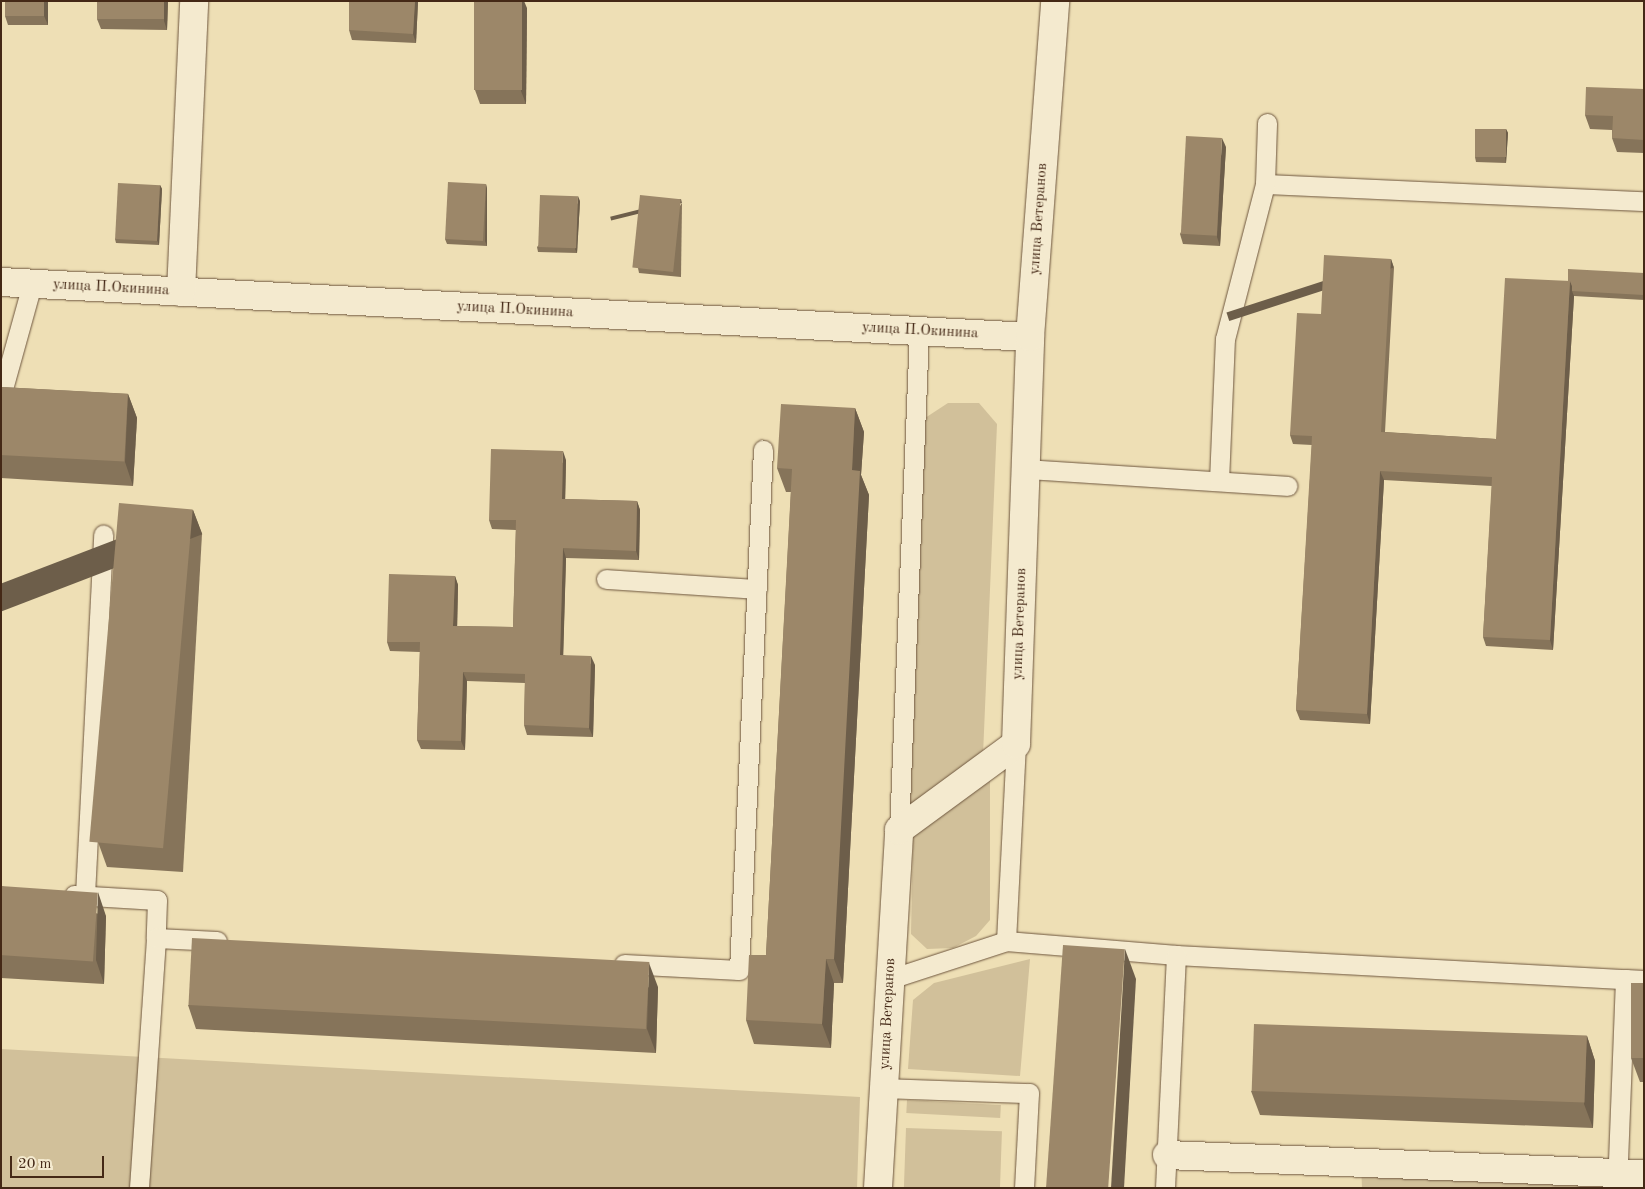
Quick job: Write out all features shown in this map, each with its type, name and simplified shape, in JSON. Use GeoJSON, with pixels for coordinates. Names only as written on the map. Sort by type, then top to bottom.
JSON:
{"type":"FeatureCollection","features":[{"type":"Feature","properties":{"kind":"street"},"geometry":{"type":"LineString","coordinates":[[181,292],[194,1]]}},
{"type":"Feature","properties":{"kind":"street","name":"улица Ветеранов"},"geometry":{"type":"LineString","coordinates":[[1016,744],[1030,337],[1055,1]]}},
{"type":"Feature","properties":{"kind":"street","name":"улица П.Окинина"},"geometry":{"type":"LineString","coordinates":[[1,282],[1030,337]]}},
{"type":"Feature","properties":{"kind":"street"},"geometry":{"type":"LineString","coordinates":[[899,830],[1016,744]]}},
{"type":"Feature","properties":{"kind":"street","name":"улица Ветеранов"},"geometry":{"type":"LineString","coordinates":[[878,1188],[899,830]]}},
{"type":"Feature","properties":{"kind":"street"},"geometry":{"type":"LineString","coordinates":[[1167,1155],[1627,1178]]}},
{"type":"Feature","properties":{"kind":"lane"},"geometry":{"type":"LineString","coordinates":[[1218,480],[1225,339],[1265,184],[1267,123]]}},
{"type":"Feature","properties":{"kind":"lane"},"geometry":{"type":"LineString","coordinates":[[1265,184],[1644,201]]}},
{"type":"Feature","properties":{"kind":"lane"},"geometry":{"type":"LineString","coordinates":[[1,396],[32,284]]}},
{"type":"Feature","properties":{"kind":"lane"},"geometry":{"type":"LineString","coordinates":[[899,830],[919,332]]}},
{"type":"Feature","properties":{"kind":"lane"},"geometry":{"type":"LineString","coordinates":[[601,962],[739,970],[763,450]]}},
{"type":"Feature","properties":{"kind":"lane"},"geometry":{"type":"LineString","coordinates":[[1026,469],[1218,480],[1287,486]]}},
{"type":"Feature","properties":{"kind":"lane"},"geometry":{"type":"LineString","coordinates":[[85,895],[103,534]]}},
{"type":"Feature","properties":{"kind":"lane"},"geometry":{"type":"LineString","coordinates":[[606,579],[757,589]]}},
{"type":"Feature","properties":{"kind":"lane"},"geometry":{"type":"LineString","coordinates":[[1006,941],[1016,744]]}},
{"type":"Feature","properties":{"kind":"lane"},"geometry":{"type":"LineString","coordinates":[[57,894],[157,900],[139,1188]]}},
{"type":"Feature","properties":{"kind":"lane"},"geometry":{"type":"LineString","coordinates":[[156,938],[235,942]]}},
{"type":"Feature","properties":{"kind":"lane"},"geometry":{"type":"LineString","coordinates":[[890,979],[1006,941],[1176,955],[1635,980],[1627,1178]]}},
{"type":"Feature","properties":{"kind":"lane"},"geometry":{"type":"LineString","coordinates":[[1165,1188],[1176,955]]}},
{"type":"Feature","properties":{"kind":"lane"},"geometry":{"type":"LineString","coordinates":[[884,1088],[1029,1093],[1024,1188]]}},
{"type":"Feature","properties":{"kind":"shaded area"},"geometry":{"type":"Polygon","coordinates":[[[948,403],[979,403],[997,424],[983,755],[909,808],[925,418],[948,403]]]}},
{"type":"Feature","properties":{"kind":"shaded area"},"geometry":{"type":"Polygon","coordinates":[[[990,780],[990,920],[976,936],[953,948],[927,949],[911,934],[913,837],[990,780]]]}},
{"type":"Feature","properties":{"kind":"shaded area"},"geometry":{"type":"Polygon","coordinates":[[[1030,959],[1020,1076],[908,1069],[913,1000],[934,983],[1030,959]]]}},
{"type":"Feature","properties":{"kind":"shaded area"},"geometry":{"type":"Polygon","coordinates":[[[1,1049],[860,1097],[857,1188],[1,1187],[1,1049]]]}},
{"type":"Feature","properties":{"kind":"shaded area"},"geometry":{"type":"Polygon","coordinates":[[[907,1100],[1001,1105],[1000,1118],[906,1113],[907,1100]]]}},
{"type":"Feature","properties":{"kind":"shaded area"},"geometry":{"type":"Polygon","coordinates":[[[906,1128],[1002,1131],[1000,1188],[904,1188],[906,1128]]]}},
{"type":"Feature","properties":{"kind":"shaded area"},"geometry":{"type":"Polygon","coordinates":[[[1361,1163],[1619,1173],[1617,1188],[1362,1188],[1361,1163]]]}},
{"type":"Feature","properties":{"kind":"building"},"geometry":{"type":"Polygon","coordinates":[[[5,1],[44,1],[44,16],[5,16],[5,1]]]}},
{"type":"Feature","properties":{"kind":"building"},"geometry":{"type":"Polygon","coordinates":[[[97,1],[164,1],[164,19],[97,19],[97,1]]]}},
{"type":"Feature","properties":{"kind":"building"},"geometry":{"type":"Polygon","coordinates":[[[349,1],[415,1],[413,34],[349,30],[349,1]]]}},
{"type":"Feature","properties":{"kind":"building"},"geometry":{"type":"Polygon","coordinates":[[[474,1],[522,1],[522,90],[474,90],[474,1]]]}},
{"type":"Feature","properties":{"kind":"building"},"geometry":{"type":"Polygon","coordinates":[[[1586,87],[1644,89],[1644,140],[1612,138],[1613,116],[1585,115],[1586,87]]]}},
{"type":"Feature","properties":{"kind":"building"},"geometry":{"type":"Polygon","coordinates":[[[1475,129],[1506,129],[1506,157],[1475,157],[1475,129]]]}},
{"type":"Feature","properties":{"kind":"building"},"geometry":{"type":"Polygon","coordinates":[[[1186,136],[1222,138],[1217,236],[1181,234],[1186,136]]]}},
{"type":"Feature","properties":{"kind":"building"},"geometry":{"type":"Polygon","coordinates":[[[448,182],[486,184],[483,241],[445,239],[448,182]]]}},
{"type":"Feature","properties":{"kind":"building"},"geometry":{"type":"Polygon","coordinates":[[[118,183],[160,185],[157,241],[115,239],[118,183]]]}},
{"type":"Feature","properties":{"kind":"building"},"geometry":{"type":"Polygon","coordinates":[[[540,195],[578,196],[576,248],[538,247],[540,195]]]}},
{"type":"Feature","properties":{"kind":"building"},"geometry":{"type":"Polygon","coordinates":[[[640,195],[681,199],[673,272],[632,268],[640,195]]]}},
{"type":"Feature","properties":{"kind":"building"},"geometry":{"type":"Polygon","coordinates":[[[1324,255],[1391,259],[1381,432],[1496,439],[1505,278],[1570,281],[1550,640],[1483,637],[1492,477],[1380,471],[1367,714],[1296,710],[1312,436],[1290,435],[1297,313],[1321,314],[1324,255]]]}},
{"type":"Feature","properties":{"kind":"building"},"geometry":{"type":"Polygon","coordinates":[[[1568,269],[1644,273],[1644,295],[1572,291],[1570,281],[1568,281],[1568,269]]]}},
{"type":"Feature","properties":{"kind":"building"},"geometry":{"type":"Polygon","coordinates":[[[1,387],[128,394],[124,462],[1,455],[1,387]]]}},
{"type":"Feature","properties":{"kind":"building"},"geometry":{"type":"Polygon","coordinates":[[[781,404],[855,408],[852,470],[860,471],[834,959],[826,959],[822,1024],[746,1020],[749,955],[766,955],[792,469],[777,468],[781,404]]]}},
{"type":"Feature","properties":{"kind":"building"},"geometry":{"type":"Polygon","coordinates":[[[491,449],[563,451],[562,499],[637,501],[636,551],[563,548],[560,655],[591,656],[589,728],[524,725],[525,674],[463,672],[461,741],[417,740],[420,642],[387,642],[389,574],[455,576],[453,626],[513,627],[516,520],[489,520],[491,449]]]}},
{"type":"Feature","properties":{"kind":"building"},"geometry":{"type":"Polygon","coordinates":[[[119,503],[193,509],[163,848],[89,842],[119,503]]]}},
{"type":"Feature","properties":{"kind":"building"},"geometry":{"type":"Polygon","coordinates":[[[1,886],[98,893],[93,962],[1,955],[1,886]]]}},
{"type":"Feature","properties":{"kind":"building"},"geometry":{"type":"Polygon","coordinates":[[[192,938],[649,962],[646,1029],[188,1005],[192,938]]]}},
{"type":"Feature","properties":{"kind":"building"},"geometry":{"type":"Polygon","coordinates":[[[1063,945],[1125,949],[1108,1188],[1046,1187],[1063,945]]]}},
{"type":"Feature","properties":{"kind":"building"},"geometry":{"type":"Polygon","coordinates":[[[1631,983],[1644,983],[1644,1058],[1631,1058],[1631,983]]]}},
{"type":"Feature","properties":{"kind":"building"},"geometry":{"type":"Polygon","coordinates":[[[1254,1024],[1587,1036],[1584,1103],[1252,1091],[1254,1024]]]}}]}
